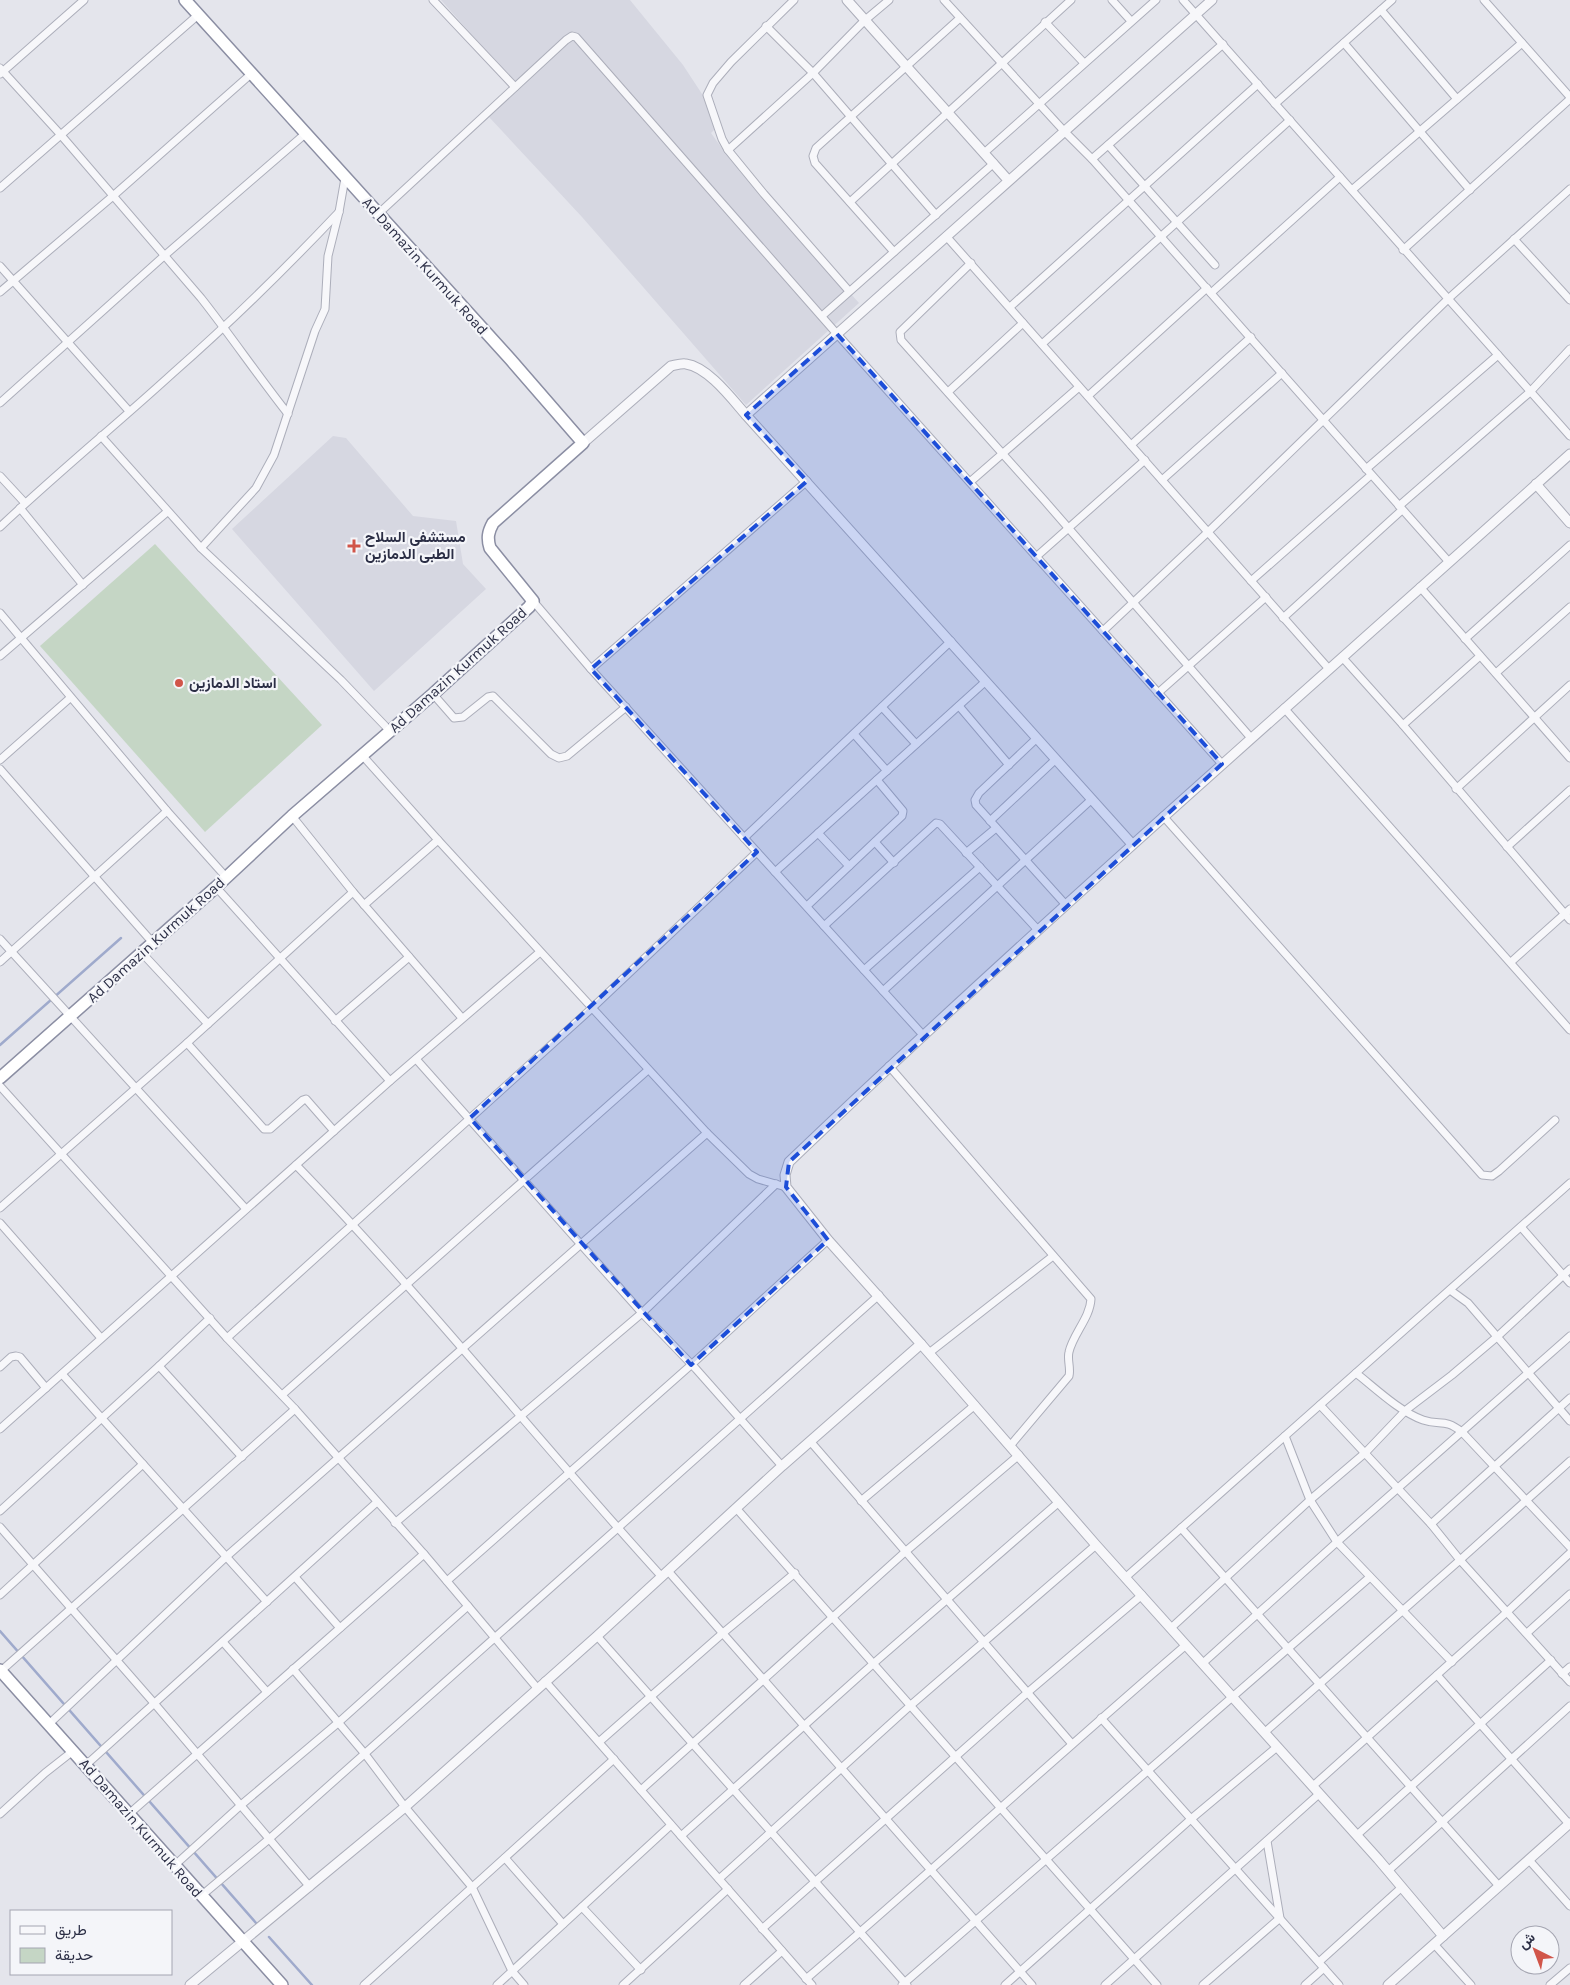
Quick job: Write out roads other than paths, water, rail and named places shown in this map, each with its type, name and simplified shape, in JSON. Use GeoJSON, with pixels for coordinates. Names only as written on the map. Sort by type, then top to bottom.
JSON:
{"type":"FeatureCollection","features":[{"type":"Feature","properties":{"kind":"highway","name":"Ad Damazin Kurmuk Road"},"geometry":{"type":"LineString","coordinates":[[0,1078],[216,887],[292,816],[433,694],[529,607],[533,601],[490,548],[488,540],[489,529],[493,523],[583,443],[511,360],[185,0]]}},
{"type":"Feature","properties":{"kind":"highway","name":"Ad Damazin Kurmuk Road"},"geometry":{"type":"LineString","coordinates":[[0,1671],[282,1985]]}},
{"type":"Feature","properties":{"kind":"street"},"geometry":{"type":"LineString","coordinates":[[84,0],[1,71],[60,134],[223,326],[255,374],[288,414]]}},
{"type":"Feature","properties":{"kind":"street"},"geometry":{"type":"LineString","coordinates":[[433,0],[515,87]]}},
{"type":"Feature","properties":{"kind":"street"},"geometry":{"type":"LineString","coordinates":[[794,0],[731,62],[713,83],[707,95],[722,139],[728,150],[849,291]]}},
{"type":"Feature","properties":{"kind":"street"},"geometry":{"type":"LineString","coordinates":[[846,0],[1008,180]]}},
{"type":"Feature","properties":{"kind":"street"},"geometry":{"type":"LineString","coordinates":[[728,150],[813,74],[864,21],[889,0]]}},
{"type":"Feature","properties":{"kind":"street"},"geometry":{"type":"LineString","coordinates":[[944,0],[1092,159],[1449,562]]}},
{"type":"Feature","properties":{"kind":"street"},"geometry":{"type":"LineString","coordinates":[[850,202],[1071,0]]}},
{"type":"Feature","properties":{"kind":"street"},"geometry":{"type":"LineString","coordinates":[[1112,0],[1131,21]]}},
{"type":"Feature","properties":{"kind":"street"},"geometry":{"type":"LineString","coordinates":[[984,152],[1156,0]]}},
{"type":"Feature","properties":{"kind":"street"},"geometry":{"type":"LineString","coordinates":[[1183,0],[1570,436]]}},
{"type":"Feature","properties":{"kind":"street"},"geometry":{"type":"LineString","coordinates":[[746,415],[1212,0]]}},
{"type":"Feature","properties":{"kind":"street"},"geometry":{"type":"LineString","coordinates":[[1276,104],[1392,0]]}},
{"type":"Feature","properties":{"kind":"street"},"geometry":{"type":"LineString","coordinates":[[1403,250],[1570,98],[1489,2]]}},
{"type":"Feature","properties":{"kind":"street"},"geometry":{"type":"LineString","coordinates":[[1380,10],[1457,99]]}},
{"type":"Feature","properties":{"kind":"street"},"geometry":{"type":"LineString","coordinates":[[0,188],[198,15]]}},
{"type":"Feature","properties":{"kind":"street"},"geometry":{"type":"LineString","coordinates":[[894,252],[815,163],[812,156],[816,148],[960,18]]}},
{"type":"Feature","properties":{"kind":"street"},"geometry":{"type":"LineString","coordinates":[[1045,22],[1084,63]]}},
{"type":"Feature","properties":{"kind":"street"},"geometry":{"type":"LineString","coordinates":[[766,26],[813,74],[936,215]]}},
{"type":"Feature","properties":{"kind":"street"},"geometry":{"type":"LineString","coordinates":[[378,214],[566,40],[572,36],[576,37],[837,334],[1222,764]]}},
{"type":"Feature","properties":{"kind":"street"},"geometry":{"type":"LineString","coordinates":[[1352,190],[1522,42]]}},
{"type":"Feature","properties":{"kind":"street"},"geometry":{"type":"LineString","coordinates":[[1344,43],[1470,190]]}},
{"type":"Feature","properties":{"kind":"street"},"geometry":{"type":"LineString","coordinates":[[1092,159],[1223,44]]}},
{"type":"Feature","properties":{"kind":"street"},"geometry":{"type":"LineString","coordinates":[[0,292],[113,196],[251,74]]}},
{"type":"Feature","properties":{"kind":"street"},"geometry":{"type":"LineString","coordinates":[[1010,307],[1143,185],[1258,84]]}},
{"type":"Feature","properties":{"kind":"street"},"geometry":{"type":"LineString","coordinates":[[1042,344],[1160,235],[1290,120]]}},
{"type":"Feature","properties":{"kind":"street"},"geometry":{"type":"LineString","coordinates":[[0,403],[164,256],[305,134]]}},
{"type":"Feature","properties":{"kind":"street"},"geometry":{"type":"LineString","coordinates":[[1108,145],[1215,265]]}},
{"type":"Feature","properties":{"kind":"street"},"geometry":{"type":"LineString","coordinates":[[822,316],[994,163]]}},
{"type":"Feature","properties":{"kind":"street"},"geometry":{"type":"LineString","coordinates":[[1088,396],[1340,177]]}},
{"type":"Feature","properties":{"kind":"street"},"geometry":{"type":"LineString","coordinates":[[201,548],[256,488],[274,455],[315,331],[325,309],[328,256],[345,178]]}},
{"type":"Feature","properties":{"kind":"street"},"geometry":{"type":"LineString","coordinates":[[1103,631],[1448,299],[1570,189]]}},
{"type":"Feature","properties":{"kind":"street"},"geometry":{"type":"LineString","coordinates":[[0,527],[173,373],[293,260],[339,212]]}},
{"type":"Feature","properties":{"kind":"street"},"geometry":{"type":"LineString","coordinates":[[946,236],[1209,531],[1329,669]]}},
{"type":"Feature","properties":{"kind":"street"},"geometry":{"type":"LineString","coordinates":[[1514,239],[1570,300]]}},
{"type":"Feature","properties":{"kind":"street"},"geometry":{"type":"LineString","coordinates":[[971,263],[900,332],[901,340],[1134,602],[1251,738]]}},
{"type":"Feature","properties":{"kind":"street"},"geometry":{"type":"LineString","coordinates":[[0,266],[129,411]]}},
{"type":"Feature","properties":{"kind":"street"},"geometry":{"type":"LineString","coordinates":[[948,392],[1024,323]]}},
{"type":"Feature","properties":{"kind":"street"},"geometry":{"type":"LineString","coordinates":[[1131,445],[1251,338]]}},
{"type":"Feature","properties":{"kind":"street"},"geometry":{"type":"LineString","coordinates":[[1283,618],[1530,392],[1570,349]]}},
{"type":"Feature","properties":{"kind":"street"},"geometry":{"type":"LineString","coordinates":[[1251,581],[1498,355]]}},
{"type":"Feature","properties":{"kind":"street"},"geometry":{"type":"LineString","coordinates":[[583,443],[671,366],[685,363],[699,368],[711,377],[807,481],[1132,844]]}},
{"type":"Feature","properties":{"kind":"street"},"geometry":{"type":"LineString","coordinates":[[1162,480],[1282,373]]}},
{"type":"Feature","properties":{"kind":"street"},"geometry":{"type":"LineString","coordinates":[[970,482],[1080,387]]}},
{"type":"Feature","properties":{"kind":"street"},"geometry":{"type":"LineString","coordinates":[[101,436],[201,548],[341,680],[390,731]]}},
{"type":"Feature","properties":{"kind":"street"},"geometry":{"type":"LineString","coordinates":[[1443,1936],[1357,1835],[1096,1545],[879,1295],[828,1240],[786,1186],[785,1175],[789,1162],[888,1066],[1163,816],[1570,454]]}},
{"type":"Feature","properties":{"kind":"street"},"geometry":{"type":"LineString","coordinates":[[1036,557],[1145,460]]}},
{"type":"Feature","properties":{"kind":"street"},"geometry":{"type":"LineString","coordinates":[[0,476],[83,585]]}},
{"type":"Feature","properties":{"kind":"street"},"geometry":{"type":"LineString","coordinates":[[591,669],[807,481]]}},
{"type":"Feature","properties":{"kind":"street"},"geometry":{"type":"LineString","coordinates":[[1536,484],[1570,522]]}},
{"type":"Feature","properties":{"kind":"street"},"geometry":{"type":"LineString","coordinates":[[0,656],[167,512]]}},
{"type":"Feature","properties":{"kind":"street"},"geometry":{"type":"LineString","coordinates":[[1465,639],[1570,545]]}},
{"type":"Feature","properties":{"kind":"street"},"geometry":{"type":"LineString","coordinates":[[1420,587],[1570,758]]}},
{"type":"Feature","properties":{"kind":"street"},"geometry":{"type":"LineString","coordinates":[[1158,693],[1266,598]]}},
{"type":"Feature","properties":{"kind":"street"},"geometry":{"type":"LineString","coordinates":[[533,601],[626,708],[923,1035]]}},
{"type":"Feature","properties":{"kind":"street"},"geometry":{"type":"LineString","coordinates":[[1496,673],[1570,607]]}},
{"type":"Feature","properties":{"kind":"street"},"geometry":{"type":"LineString","coordinates":[[0,613],[70,698],[226,878]]}},
{"type":"Feature","properties":{"kind":"street"},"geometry":{"type":"LineString","coordinates":[[744,838],[951,642]]}},
{"type":"Feature","properties":{"kind":"street"},"geometry":{"type":"LineString","coordinates":[[1403,725],[1480,656]]}},
{"type":"Feature","properties":{"kind":"street"},"geometry":{"type":"LineString","coordinates":[[1342,657],[1507,847],[1568,914],[1511,962]]}},
{"type":"Feature","properties":{"kind":"street"},"geometry":{"type":"LineString","coordinates":[[775,872],[986,681]]}},
{"type":"Feature","properties":{"kind":"street"},"geometry":{"type":"LineString","coordinates":[[1456,788],[1570,685]]}},
{"type":"Feature","properties":{"kind":"street"},"geometry":{"type":"LineString","coordinates":[[433,694],[454,718],[458,719],[488,697],[493,696],[551,754],[559,758],[567,756],[626,708]]}},
{"type":"Feature","properties":{"kind":"street"},"geometry":{"type":"LineString","coordinates":[[0,760],[70,698]]}},
{"type":"Feature","properties":{"kind":"street"},"geometry":{"type":"LineString","coordinates":[[959,706],[1008,766]]}},
{"type":"Feature","properties":{"kind":"street"},"geometry":{"type":"LineString","coordinates":[[882,707],[916,744]]}},
{"type":"Feature","properties":{"kind":"street"},"geometry":{"type":"LineString","coordinates":[[1284,708],[1570,1030]]}},
{"type":"Feature","properties":{"kind":"street"},"geometry":{"type":"LineString","coordinates":[[854,734],[888,770]]}},
{"type":"Feature","properties":{"kind":"street"},"geometry":{"type":"LineString","coordinates":[[1038,738],[978,793],[975,800],[976,805],[1066,905]]}},
{"type":"Feature","properties":{"kind":"street"},"geometry":{"type":"LineString","coordinates":[[362,755],[707,1134],[749,1174],[758,1180],[786,1186]]}},
{"type":"Feature","properties":{"kind":"street"},"geometry":{"type":"LineString","coordinates":[[990,821],[1056,759]]}},
{"type":"Feature","properties":{"kind":"street"},"geometry":{"type":"LineString","coordinates":[[0,769],[153,943]]}},
{"type":"Feature","properties":{"kind":"street"},"geometry":{"type":"LineString","coordinates":[[807,906],[903,814],[903,811],[877,780]]}},
{"type":"Feature","properties":{"kind":"street"},"geometry":{"type":"LineString","coordinates":[[1507,847],[1570,790]]}},
{"type":"Feature","properties":{"kind":"street"},"geometry":{"type":"LineString","coordinates":[[883,991],[1092,799]]}},
{"type":"Feature","properties":{"kind":"street"},"geometry":{"type":"LineString","coordinates":[[0,962],[167,811]]}},
{"type":"Feature","properties":{"kind":"street"},"geometry":{"type":"LineString","coordinates":[[292,816],[353,892],[462,1018]]}},
{"type":"Feature","properties":{"kind":"street"},"geometry":{"type":"LineString","coordinates":[[1163,816],[1482,1174],[1492,1176],[1499,1171],[1556,1120]]}},
{"type":"Feature","properties":{"kind":"street"},"geometry":{"type":"LineString","coordinates":[[824,926],[936,823],[940,824],[1038,930]]}},
{"type":"Feature","properties":{"kind":"street"},"geometry":{"type":"LineString","coordinates":[[966,853],[996,828]]}},
{"type":"Feature","properties":{"kind":"street"},"geometry":{"type":"LineString","coordinates":[[818,833],[850,866]]}},
{"type":"Feature","properties":{"kind":"street"},"geometry":{"type":"LineString","coordinates":[[364,905],[438,840]]}},
{"type":"Feature","properties":{"kind":"street"},"geometry":{"type":"LineString","coordinates":[[875,842],[894,863]]}},
{"type":"Feature","properties":{"kind":"street"},"geometry":{"type":"LineString","coordinates":[[227,1338],[592,1009],[757,852]]}},
{"type":"Feature","properties":{"kind":"street"},"geometry":{"type":"LineString","coordinates":[[864,970],[980,867]]}},
{"type":"Feature","properties":{"kind":"street"},"geometry":{"type":"LineString","coordinates":[[216,887],[390,1081]]}},
{"type":"Feature","properties":{"kind":"street"},"geometry":{"type":"LineString","coordinates":[[0,1208],[187,1043],[353,892]]}},
{"type":"Feature","properties":{"kind":"street"},"geometry":{"type":"LineString","coordinates":[[0,939],[246,1210]]}},
{"type":"Feature","properties":{"kind":"street"},"geometry":{"type":"LineString","coordinates":[[0,1429],[334,1130],[540,952]]}},
{"type":"Feature","properties":{"kind":"street"},"geometry":{"type":"LineString","coordinates":[[142,953],[208,1024]]}},
{"type":"Feature","properties":{"kind":"street"},"geometry":{"type":"LineString","coordinates":[[336,1021],[409,956]]}},
{"type":"Feature","properties":{"kind":"street"},"geometry":{"type":"LineString","coordinates":[[187,1043],[264,1129],[270,1129],[306,1099],[334,1130]]}},
{"type":"Feature","properties":{"kind":"street"},"geometry":{"type":"LineString","coordinates":[[416,1059],[642,1313],[782,1466]]}},
{"type":"Feature","properties":{"kind":"street"},"geometry":{"type":"LineString","coordinates":[[888,1066],[1091,1299],[1091,1306],[1068,1353],[1069,1376],[1010,1446]]}},
{"type":"Feature","properties":{"kind":"street"},"geometry":{"type":"LineString","coordinates":[[282,1394],[648,1070]]}},
{"type":"Feature","properties":{"kind":"street"},"geometry":{"type":"LineString","coordinates":[[0,1086],[62,1152],[227,1338],[282,1394],[424,1554],[538,1689]]}},
{"type":"Feature","properties":{"kind":"street"},"geometry":{"type":"LineString","coordinates":[[49,1724],[228,1556],[707,1134]]}},
{"type":"Feature","properties":{"kind":"street"},"geometry":{"type":"LineString","coordinates":[[296,1165],[354,1225],[618,1528],[723,1633],[1032,1985]]}},
{"type":"Feature","properties":{"kind":"street"},"geometry":{"type":"LineString","coordinates":[[1126,1577],[1570,1183]]}},
{"type":"Feature","properties":{"kind":"street"},"geometry":{"type":"LineString","coordinates":[[395,1523],[642,1313],[776,1184]]}},
{"type":"Feature","properties":{"kind":"street"},"geometry":{"type":"LineString","coordinates":[[0,1223],[101,1338]]}},
{"type":"Feature","properties":{"kind":"street"},"geometry":{"type":"LineString","coordinates":[[1521,1227],[1570,1283]]}},
{"type":"Feature","properties":{"kind":"street"},"geometry":{"type":"LineString","coordinates":[[447,1582],[570,1474],[828,1240]]}},
{"type":"Feature","properties":{"kind":"street"},"geometry":{"type":"LineString","coordinates":[[929,1353],[1053,1256]]}},
{"type":"Feature","properties":{"kind":"street"},"geometry":{"type":"LineString","coordinates":[[1171,1628],[1310,1500],[1365,1453],[1406,1410],[1452,1375],[1498,1336],[1570,1270]]}},
{"type":"Feature","properties":{"kind":"street"},"geometry":{"type":"LineString","coordinates":[[1450,1290],[1468,1303],[1570,1421]]}},
{"type":"Feature","properties":{"kind":"street"},"geometry":{"type":"LineString","coordinates":[[201,1896],[365,1754],[739,1418],[879,1295]]}},
{"type":"Feature","properties":{"kind":"street"},"geometry":{"type":"LineString","coordinates":[[0,1511],[160,1366],[210,1318]]}},
{"type":"Feature","properties":{"kind":"street"},"geometry":{"type":"LineString","coordinates":[[1203,1663],[1570,1336]]}},
{"type":"Feature","properties":{"kind":"street"},"geometry":{"type":"LineString","coordinates":[[190,1985],[404,1807],[597,1636],[782,1466],[921,1344]]}},
{"type":"Feature","properties":{"kind":"street"},"geometry":{"type":"LineString","coordinates":[[0,1367],[11,1357],[16,1356],[46,1388]]}},
{"type":"Feature","properties":{"kind":"street"},"geometry":{"type":"LineString","coordinates":[[160,1366],[242,1457]]}},
{"type":"Feature","properties":{"kind":"street"},"geometry":{"type":"LineString","coordinates":[[1356,1373],[1422,1420],[1439,1423],[1447,1422],[1462,1432],[1570,1547]]}},
{"type":"Feature","properties":{"kind":"street"},"geometry":{"type":"LineString","coordinates":[[62,1374],[183,1509],[228,1556],[267,1602]]}},
{"type":"Feature","properties":{"kind":"street"},"geometry":{"type":"LineString","coordinates":[[1431,1524],[1570,1398]]}},
{"type":"Feature","properties":{"kind":"street"},"geometry":{"type":"LineString","coordinates":[[862,1501],[975,1405]]}},
{"type":"Feature","properties":{"kind":"street"},"geometry":{"type":"LineString","coordinates":[[1320,1405],[1431,1524],[1460,1560],[1570,1682]]}},
{"type":"Feature","properties":{"kind":"street"},"geometry":{"type":"LineString","coordinates":[[0,1671],[295,1410]]}},
{"type":"Feature","properties":{"kind":"street"},"geometry":{"type":"LineString","coordinates":[[1285,1436],[1310,1500],[1337,1542],[1452,1662]]}},
{"type":"Feature","properties":{"kind":"street"},"geometry":{"type":"LineString","coordinates":[[810,1441],[1072,1744]]}},
{"type":"Feature","properties":{"kind":"street"},"geometry":{"type":"LineString","coordinates":[[640,1790],[905,1552],[1019,1455]]}},
{"type":"Feature","properties":{"kind":"street"},"geometry":{"type":"LineString","coordinates":[[1265,1732],[1570,1461]]}},
{"type":"Feature","properties":{"kind":"street"},"geometry":{"type":"LineString","coordinates":[[0,1595],[143,1464]]}},
{"type":"Feature","properties":{"kind":"street"},"geometry":{"type":"LineString","coordinates":[[86,1765],[377,1502]]}},
{"type":"Feature","properties":{"kind":"street"},"geometry":{"type":"LineString","coordinates":[[681,1836],[874,1663],[1059,1502]]}},
{"type":"Feature","properties":{"kind":"street"},"geometry":{"type":"LineString","coordinates":[[736,1508],[795,1572],[1157,1985]]}},
{"type":"Feature","properties":{"kind":"street"},"geometry":{"type":"LineString","coordinates":[[0,1527],[117,1660],[310,1887]]}},
{"type":"Feature","properties":{"kind":"street"},"geometry":{"type":"LineString","coordinates":[[1181,1528],[1499,1886]]}},
{"type":"Feature","properties":{"kind":"street"},"geometry":{"type":"LineString","coordinates":[[719,1879],[911,1705],[1096,1545]]}},
{"type":"Feature","properties":{"kind":"street"},"geometry":{"type":"LineString","coordinates":[[1313,1786],[1570,1553]]}},
{"type":"Feature","properties":{"kind":"street"},"geometry":{"type":"LineString","coordinates":[[129,1814],[424,1554]]}},
{"type":"Feature","properties":{"kind":"street"},"geometry":{"type":"LineString","coordinates":[[599,1742],[795,1572]]}},
{"type":"Feature","properties":{"kind":"street"},"geometry":{"type":"LineString","coordinates":[[295,1577],[340,1628]]}},
{"type":"Feature","properties":{"kind":"street"},"geometry":{"type":"LineString","coordinates":[[597,1636],[905,1984],[1370,1577]]}},
{"type":"Feature","properties":{"kind":"street"},"geometry":{"type":"LineString","coordinates":[[1527,1633],[1570,1594]]}},
{"type":"Feature","properties":{"kind":"street"},"geometry":{"type":"LineString","coordinates":[[762,1929],[1027,1693],[1142,1595]]}},
{"type":"Feature","properties":{"kind":"street"},"geometry":{"type":"LineString","coordinates":[[175,1865],[468,1606]]}},
{"type":"Feature","properties":{"kind":"street"},"geometry":{"type":"LineString","coordinates":[[222,1642],[267,1692]]}},
{"type":"Feature","properties":{"kind":"street"},"geometry":{"type":"LineString","coordinates":[[545,1681],[809,1982],[860,1932],[1186,1645]]}},
{"type":"Feature","properties":{"kind":"street"},"geometry":{"type":"LineString","coordinates":[[1357,1835],[1551,1660]]}},
{"type":"Feature","properties":{"kind":"street"},"geometry":{"type":"LineString","coordinates":[[1562,1674],[1570,1667]]}},
{"type":"Feature","properties":{"kind":"street"},"geometry":{"type":"LineString","coordinates":[[293,1670],[339,1722],[404,1807],[472,1887],[512,1971],[524,1985]]}},
{"type":"Feature","properties":{"kind":"street"},"geometry":{"type":"LineString","coordinates":[[1388,1985],[1570,1823],[1437,1675]]}},
{"type":"Feature","properties":{"kind":"street"},"geometry":{"type":"LineString","coordinates":[[1388,1871],[1570,1706]]}},
{"type":"Feature","properties":{"kind":"street"},"geometry":{"type":"LineString","coordinates":[[1101,1718],[1338,1985]]}},
{"type":"Feature","properties":{"kind":"street"},"geometry":{"type":"LineString","coordinates":[[1005,1985],[1191,1819],[1277,1747]]}},
{"type":"Feature","properties":{"kind":"street"},"geometry":{"type":"LineString","coordinates":[[0,1814],[45,1773],[73,1751]]}},
{"type":"Feature","properties":{"kind":"street"},"geometry":{"type":"LineString","coordinates":[[364,1985],[614,1759]]}},
{"type":"Feature","properties":{"kind":"street"},"geometry":{"type":"LineString","coordinates":[[1105,1985],[1319,1794]]}},
{"type":"Feature","properties":{"kind":"street"},"geometry":{"type":"LineString","coordinates":[[497,1985],[671,1825]]}},
{"type":"Feature","properties":{"kind":"street"},"geometry":{"type":"LineString","coordinates":[[1267,1840],[1280,1918]]}},
{"type":"Feature","properties":{"kind":"street"},"geometry":{"type":"LineString","coordinates":[[505,1858],[563,1924]]}},
{"type":"Feature","properties":{"kind":"street"},"geometry":{"type":"LineString","coordinates":[[1529,1860],[1570,1906]]}},
{"type":"Feature","properties":{"kind":"street"},"geometry":{"type":"LineString","coordinates":[[1305,1985],[1321,1965],[1402,1887]]}},
{"type":"Feature","properties":{"kind":"street"},"geometry":{"type":"LineString","coordinates":[[623,1985],[728,1890]]}},
{"type":"Feature","properties":{"kind":"street"},"geometry":{"type":"LineString","coordinates":[[582,1907],[641,1970]]}},
{"type":"Feature","properties":{"kind":"street"},"geometry":{"type":"LineString","coordinates":[[1203,1985],[1280,1918]]}},
{"type":"Feature","properties":{"kind":"street"},"geometry":{"type":"LineString","coordinates":[[1434,1944],[1471,1985]]}},
{"type":"Feature","properties":{"kind":"street"},"geometry":{"type":"LineString","coordinates":[[744,1985],[782,1952]]}},
{"type":"Feature","properties":{"kind":"street"},"geometry":{"type":"LineString","coordinates":[[1550,1985],[1570,1968]]}},
{"type":"Feature","properties":{"kind":"waterway"},"geometry":{"type":"LineString","coordinates":[[0,1045],[121,938]]}},
{"type":"Feature","properties":{"kind":"waterway"},"geometry":{"type":"LineString","coordinates":[[0,1631],[256,1923]]}},
{"type":"Feature","properties":{"kind":"waterway"},"geometry":{"type":"LineString","coordinates":[[269,1937],[312,1985]]}},
{"type":"Feature","properties":{"kind":"place","name":"مستشفى السلاح الطبى الدمازين"},"geometry":{"type":"Point","coordinates":[354,546]}},
{"type":"Feature","properties":{"kind":"place","name":"استاد الدمازين"},"geometry":{"type":"Point","coordinates":[179,683]}}]}
